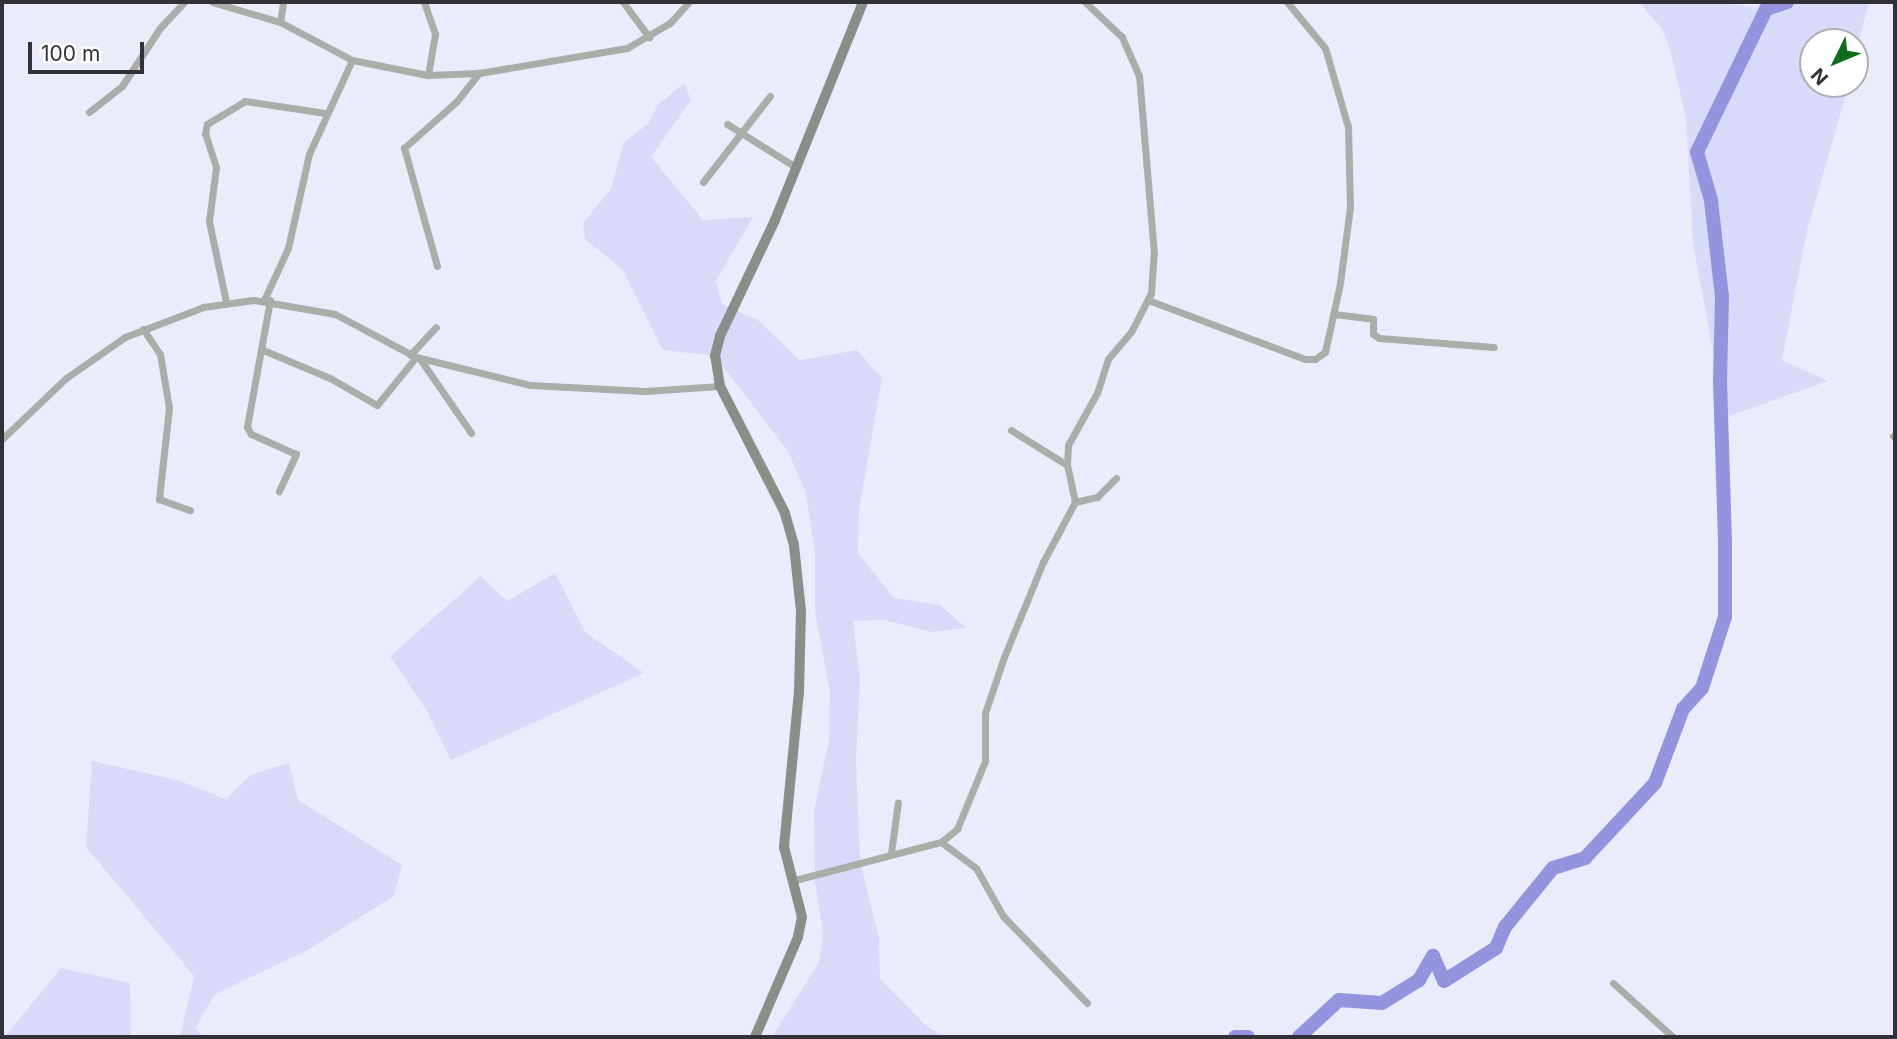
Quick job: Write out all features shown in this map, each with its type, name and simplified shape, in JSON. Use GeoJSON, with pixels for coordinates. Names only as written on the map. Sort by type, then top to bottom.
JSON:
{"type":"FeatureCollection","features":[{"type":"Feature","properties":{"kind":"street"},"geometry":{"type":"LineString","coordinates":[[89,112],[122,86],[160,28],[184,2]]}},
{"type":"Feature","properties":{"kind":"street"},"geometry":{"type":"LineString","coordinates":[[212,2],[280,22],[352,60],[428,75],[479,73],[586,58],[649,37],[689,2]]}},
{"type":"Feature","properties":{"kind":"street"},"geometry":{"type":"LineString","coordinates":[[280,22],[284,2]]}},
{"type":"Feature","properties":{"kind":"street"},"geometry":{"type":"LineString","coordinates":[[424,2],[435,34],[432,65],[428,75]]}},
{"type":"Feature","properties":{"kind":"street"},"geometry":{"type":"LineString","coordinates":[[623,2],[649,37]]}},
{"type":"Feature","properties":{"kind":"street"},"geometry":{"type":"LineString","coordinates":[[755,1037],[798,937],[802,917],[795,880],[784,847],[799,691],[797,569],[775,487],[720,386],[715,356],[720,336],[766,240],[863,2]]}},
{"type":"Feature","properties":{"kind":"street"},"geometry":{"type":"LineString","coordinates":[[795,880],[941,842],[957,829],[980,778],[986,755],[985,713],[1004,657],[1043,562],[1075,502],[1067,465],[1068,445],[1097,393],[1108,359],[1149,300],[1154,254],[1139,76],[1122,37],[1085,2]]}},
{"type":"Feature","properties":{"kind":"street"},"geometry":{"type":"LineString","coordinates":[[1149,300],[1305,359],[1315,359],[1325,352],[1334,314],[1350,207],[1348,127],[1325,48],[1287,2]]}},
{"type":"Feature","properties":{"kind":"street"},"geometry":{"type":"LineString","coordinates":[[279,491],[296,454],[251,434],[247,427],[263,349],[267,300],[288,248],[309,154],[325,113],[352,60]]}},
{"type":"Feature","properties":{"kind":"street"},"geometry":{"type":"LineString","coordinates":[[432,65],[440,75]]}},
{"type":"Feature","properties":{"kind":"street"},"geometry":{"type":"LineString","coordinates":[[437,266],[404,148],[457,101],[479,73]]}},
{"type":"Feature","properties":{"kind":"street"},"geometry":{"type":"LineString","coordinates":[[703,182],[770,96]]}},
{"type":"Feature","properties":{"kind":"street"},"geometry":{"type":"LineString","coordinates":[[226,302],[209,221],[216,167],[206,124],[245,101],[325,113]]}},
{"type":"Feature","properties":{"kind":"street"},"geometry":{"type":"LineString","coordinates":[[727,124],[794,166]]}},
{"type":"Feature","properties":{"kind":"street"},"geometry":{"type":"LineString","coordinates":[[2,437],[80,366],[143,330],[226,302],[267,300],[335,314],[415,357],[475,374],[567,390],[720,386]]}},
{"type":"Feature","properties":{"kind":"street"},"geometry":{"type":"LineString","coordinates":[[1334,314],[1373,318],[1373,334],[1379,338],[1494,347]]}},
{"type":"Feature","properties":{"kind":"street"},"geometry":{"type":"LineString","coordinates":[[263,349],[330,377],[377,405],[436,327]]}},
{"type":"Feature","properties":{"kind":"street"},"geometry":{"type":"LineString","coordinates":[[143,330],[160,355],[169,408],[159,499],[191,510]]}},
{"type":"Feature","properties":{"kind":"street"},"geometry":{"type":"LineString","coordinates":[[415,357],[471,433]]}},
{"type":"Feature","properties":{"kind":"street"},"geometry":{"type":"LineString","coordinates":[[1011,430],[1067,465]]}},
{"type":"Feature","properties":{"kind":"street"},"geometry":{"type":"LineString","coordinates":[[1075,502],[1097,497],[1116,478]]}},
{"type":"Feature","properties":{"kind":"street"},"geometry":{"type":"LineString","coordinates":[[891,853],[898,802]]}},
{"type":"Feature","properties":{"kind":"street"},"geometry":{"type":"LineString","coordinates":[[941,842],[976,867],[1003,916],[1087,1003]]}},
{"type":"Feature","properties":{"kind":"street"},"geometry":{"type":"LineString","coordinates":[[1613,983],[1672,1037]]}},
{"type":"Feature","properties":{"kind":"shaded area"},"geometry":{"type":"Polygon","coordinates":[[[1639,2],[1717,2],[1766,9],[1787,2],[1869,2],[1862,28],[1799,28],[1799,98],[1845,98],[1807,231],[1782,360],[1828,381],[1715,421],[1720,390],[1693,243],[1686,118],[1670,49],[1662,29],[1639,2]]]}},
{"type":"Feature","properties":{"kind":"shaded area"},"geometry":{"type":"Polygon","coordinates":[[[684,83],[691,100],[651,157],[703,220],[753,217],[716,281],[722,304],[758,320],[799,360],[857,350],[882,378],[859,510],[858,553],[894,598],[940,605],[966,628],[932,632],[884,620],[853,621],[860,679],[856,759],[860,861],[879,939],[880,979],[926,1026],[945,1037],[772,1037],[819,962],[823,932],[815,882],[814,810],[829,740],[830,692],[815,612],[815,553],[805,490],[787,450],[715,356],[663,350],[622,269],[585,239],[583,223],[611,189],[624,142],[648,124],[658,105],[684,83]]]}},
{"type":"Feature","properties":{"kind":"shaded area"},"geometry":{"type":"Polygon","coordinates":[[[555,573],[585,632],[644,673],[451,760],[427,711],[390,656],[481,576],[507,601],[555,573]]]}},
{"type":"Feature","properties":{"kind":"shaded area"},"geometry":{"type":"Polygon","coordinates":[[[92,761],[177,780],[226,799],[251,775],[289,763],[298,800],[402,865],[394,896],[306,951],[215,994],[195,1028],[204,1037],[180,1037],[194,976],[86,847],[92,761]]]}},
{"type":"Feature","properties":{"kind":"shaded area"},"geometry":{"type":"Polygon","coordinates":[[[61,968],[130,983],[131,1037],[6,1035],[61,968]]]}},
{"type":"Feature","properties":{"kind":"waterway"},"geometry":{"type":"LineString","coordinates":[[1299,1037],[1339,1000],[1382,1003],[1419,980],[1433,956],[1444,981],[1496,948],[1505,927],[1553,868],[1585,858],[1655,783],[1683,709],[1702,688],[1725,617],[1725,541],[1720,380],[1722,297],[1711,200],[1697,152],[1766,9],[1787,2]]}},
{"type":"Feature","properties":{"kind":"waterway"},"geometry":{"type":"LineString","coordinates":[[1235,1037],[1248,1037]]}}]}
